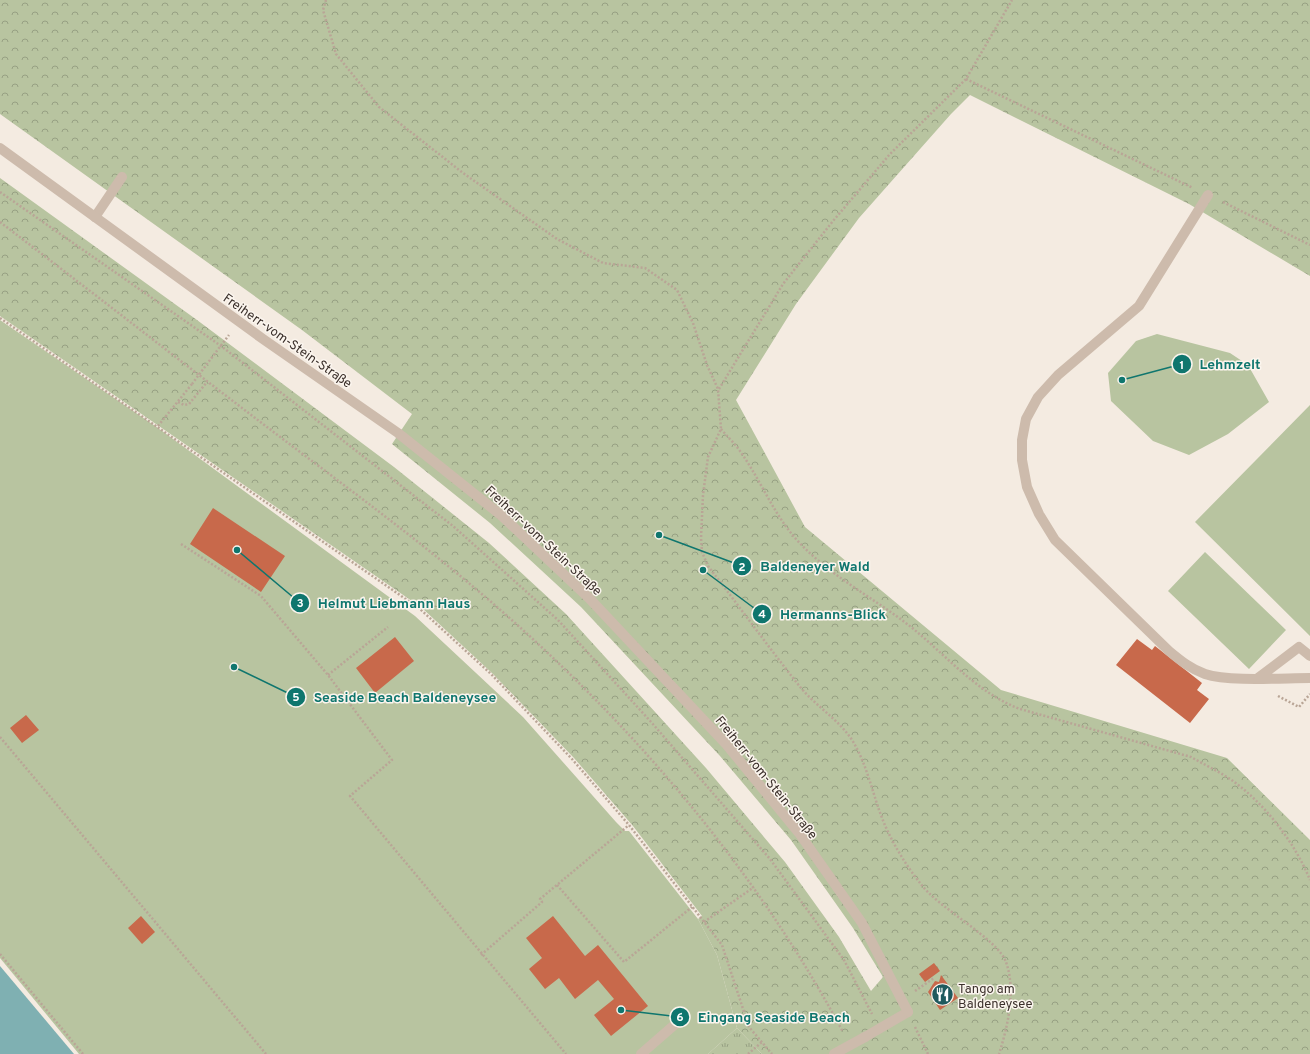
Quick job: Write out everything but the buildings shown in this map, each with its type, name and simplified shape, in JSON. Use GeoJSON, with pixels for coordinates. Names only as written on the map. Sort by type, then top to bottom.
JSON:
{"type":"FeatureCollection","features":[{"type":"Feature","properties":{"kind":"street","name":"Freiherr-vom-Stein-Straße"},"geometry":{"type":"LineString","coordinates":[[0,148],[238,321],[398,433],[502,516],[589,598],[726,744],[799,834],[862,923],[908,1012]]}},
{"type":"Feature","properties":{"kind":"street"},"geometry":{"type":"LineString","coordinates":[[95,217],[122,177]]}},
{"type":"Feature","properties":{"kind":"street"},"geometry":{"type":"LineString","coordinates":[[1208,195],[1139,306],[1058,375],[1038,397],[1026,419],[1022,440],[1022,460],[1027,487],[1039,514],[1055,540],[1169,651],[1188,667],[1207,675],[1228,678],[1310,678]]}},
{"type":"Feature","properties":{"kind":"street"},"geometry":{"type":"LineString","coordinates":[[1258,678],[1299,646],[1310,656]]}},
{"type":"Feature","properties":{"kind":"street"},"geometry":{"type":"LineString","coordinates":[[834,1054],[908,1012]]}},
{"type":"Feature","properties":{"kind":"street"},"geometry":{"type":"LineString","coordinates":[[641,1054],[680,1020]]}},
{"type":"Feature","properties":{"kind":"path"},"geometry":{"type":"LineString","coordinates":[[326,0],[323,10],[336,54],[378,107],[463,173],[557,239],[603,263],[644,268],[677,290],[693,323],[707,365],[718,389],[721,429],[708,457],[703,495],[701,538],[702,552],[708,566],[802,689],[851,738],[866,769],[883,821],[899,852],[921,885],[946,909],[996,947],[1005,961],[1010,977],[1011,992],[999,1054]]}},
{"type":"Feature","properties":{"kind":"path"},"geometry":{"type":"LineString","coordinates":[[718,389],[783,284],[890,154],[966,79],[1012,0]]}},
{"type":"Feature","properties":{"kind":"path"},"geometry":{"type":"LineString","coordinates":[[966,79],[1310,245]]}},
{"type":"Feature","properties":{"kind":"path"},"geometry":{"type":"LineString","coordinates":[[0,192],[220,346],[452,526],[558,620],[652,723],[770,859],[844,960],[879,1029]]}},
{"type":"Feature","properties":{"kind":"path"},"geometry":{"type":"LineString","coordinates":[[0,222],[410,536],[497,607],[554,660],[610,715],[660,769],[704,822],[754,887],[829,1006],[847,1039]]}},
{"type":"Feature","properties":{"kind":"path"},"geometry":{"type":"LineString","coordinates":[[0,318],[158,426],[420,609],[491,674],[572,758],[629,825],[722,945],[749,1027],[772,1054]]}},
{"type":"Feature","properties":{"kind":"path"},"geometry":{"type":"LineString","coordinates":[[158,426],[178,402],[238,321]]}},
{"type":"Feature","properties":{"kind":"path"},"geometry":{"type":"LineString","coordinates":[[178,402],[189,404],[207,382]]}},
{"type":"Feature","properties":{"kind":"path"},"geometry":{"type":"LineString","coordinates":[[721,429],[737,448],[776,512],[795,538],[808,552],[842,580],[911,627],[990,694],[1006,704],[1020,709],[1190,757],[1234,781],[1250,795],[1281,829],[1296,852],[1310,880]]}},
{"type":"Feature","properties":{"kind":"path"},"geometry":{"type":"LineString","coordinates":[[180,544],[261,596],[328,675],[392,760],[350,796],[481,955],[566,1054]]}},
{"type":"Feature","properties":{"kind":"path"},"geometry":{"type":"LineString","coordinates":[[328,675],[388,627]]}},
{"type":"Feature","properties":{"kind":"path"},"geometry":{"type":"LineString","coordinates":[[0,737],[266,1054]]}},
{"type":"Feature","properties":{"kind":"path"},"geometry":{"type":"LineString","coordinates":[[481,955],[542,902],[540,898],[629,825]]}},
{"type":"Feature","properties":{"kind":"path"},"geometry":{"type":"LineString","coordinates":[[557,885],[624,962],[692,907]]}},
{"type":"Feature","properties":{"kind":"path"},"geometry":{"type":"LineString","coordinates":[[704,922],[754,887]]}},
{"type":"Feature","properties":{"kind":"path"},"geometry":{"type":"LineString","coordinates":[[0,954],[83,1054]]}},
{"type":"Feature","properties":{"kind":"path"},"geometry":{"type":"LineString","coordinates":[[927,983],[934,978]]}},
{"type":"Feature","properties":{"kind":"path"},"geometry":{"type":"LineString","coordinates":[[908,1012],[928,1054]]}},
{"type":"Feature","properties":{"kind":"path"},"geometry":{"type":"LineString","coordinates":[[748,1054],[762,1042]]}},
{"type":"Feature","properties":{"kind":"green space"},"geometry":{"type":"Polygon","coordinates":[[[0,0],[1310,0],[1310,276],[1189,204],[970,95],[951,114],[859,218],[796,304],[736,400],[805,527],[1001,690],[1227,758],[1310,840],[1310,1054],[762,1054],[737,1028],[717,955],[698,919],[702,916],[633,826],[574,758],[493,674],[422,608],[0,316],[0,178],[197,320],[394,467],[489,543],[566,614],[706,768],[785,862],[839,937],[871,991],[883,977],[853,928],[791,840],[720,756],[581,607],[490,523],[392,444],[412,414],[302,330],[0,114],[0,0]]]}},
{"type":"Feature","properties":{"kind":"green space"},"geometry":{"type":"Polygon","coordinates":[[[0,320],[158,428],[415,616],[523,717],[616,822],[625,831],[629,831],[698,919],[717,955],[737,1028],[708,1054],[79,1054],[0,958],[0,320]]]}},
{"type":"Feature","properties":{"kind":"green space"},"geometry":{"type":"Polygon","coordinates":[[[1157,334],[1230,353],[1248,365],[1269,402],[1228,434],[1189,455],[1153,441],[1111,401],[1108,373],[1136,341],[1157,334]]]}},
{"type":"Feature","properties":{"kind":"green space"},"geometry":{"type":"Polygon","coordinates":[[[1310,405],[1310,636],[1195,522],[1310,405]]]}},
{"type":"Feature","properties":{"kind":"green space"},"geometry":{"type":"Polygon","coordinates":[[[1205,552],[1286,630],[1249,669],[1168,591],[1205,552]]]}},
{"type":"Feature","properties":{"kind":"green space"},"geometry":{"type":"Polygon","coordinates":[[[737,1028],[762,1054],[708,1054],[737,1028]]]}},
{"type":"Feature","properties":{"kind":"water"},"geometry":{"type":"Polygon","coordinates":[[[0,966],[74,1054],[0,1054],[0,966]]]}},
{"type":"Feature","properties":{"kind":"place","name":"Lehmzelt"},"geometry":{"type":"Point","coordinates":[1122,380]}},
{"type":"Feature","properties":{"kind":"place","name":"Baldeneyer Wald"},"geometry":{"type":"Point","coordinates":[659,535]}},
{"type":"Feature","properties":{"kind":"place","name":"Helmut Liebmann Haus"},"geometry":{"type":"Point","coordinates":[237,550]}},
{"type":"Feature","properties":{"kind":"place","name":"Hermanns-Blick"},"geometry":{"type":"Point","coordinates":[703,570]}},
{"type":"Feature","properties":{"kind":"place","name":"Seaside Beach Baldeneysee"},"geometry":{"type":"Point","coordinates":[234,667]}},
{"type":"Feature","properties":{"kind":"place","name":"Tango am Baldeneysee"},"geometry":{"type":"Point","coordinates":[943,995]}},
{"type":"Feature","properties":{"kind":"place","name":"Eingang Seaside Beach"},"geometry":{"type":"Point","coordinates":[621,1010]}}]}
